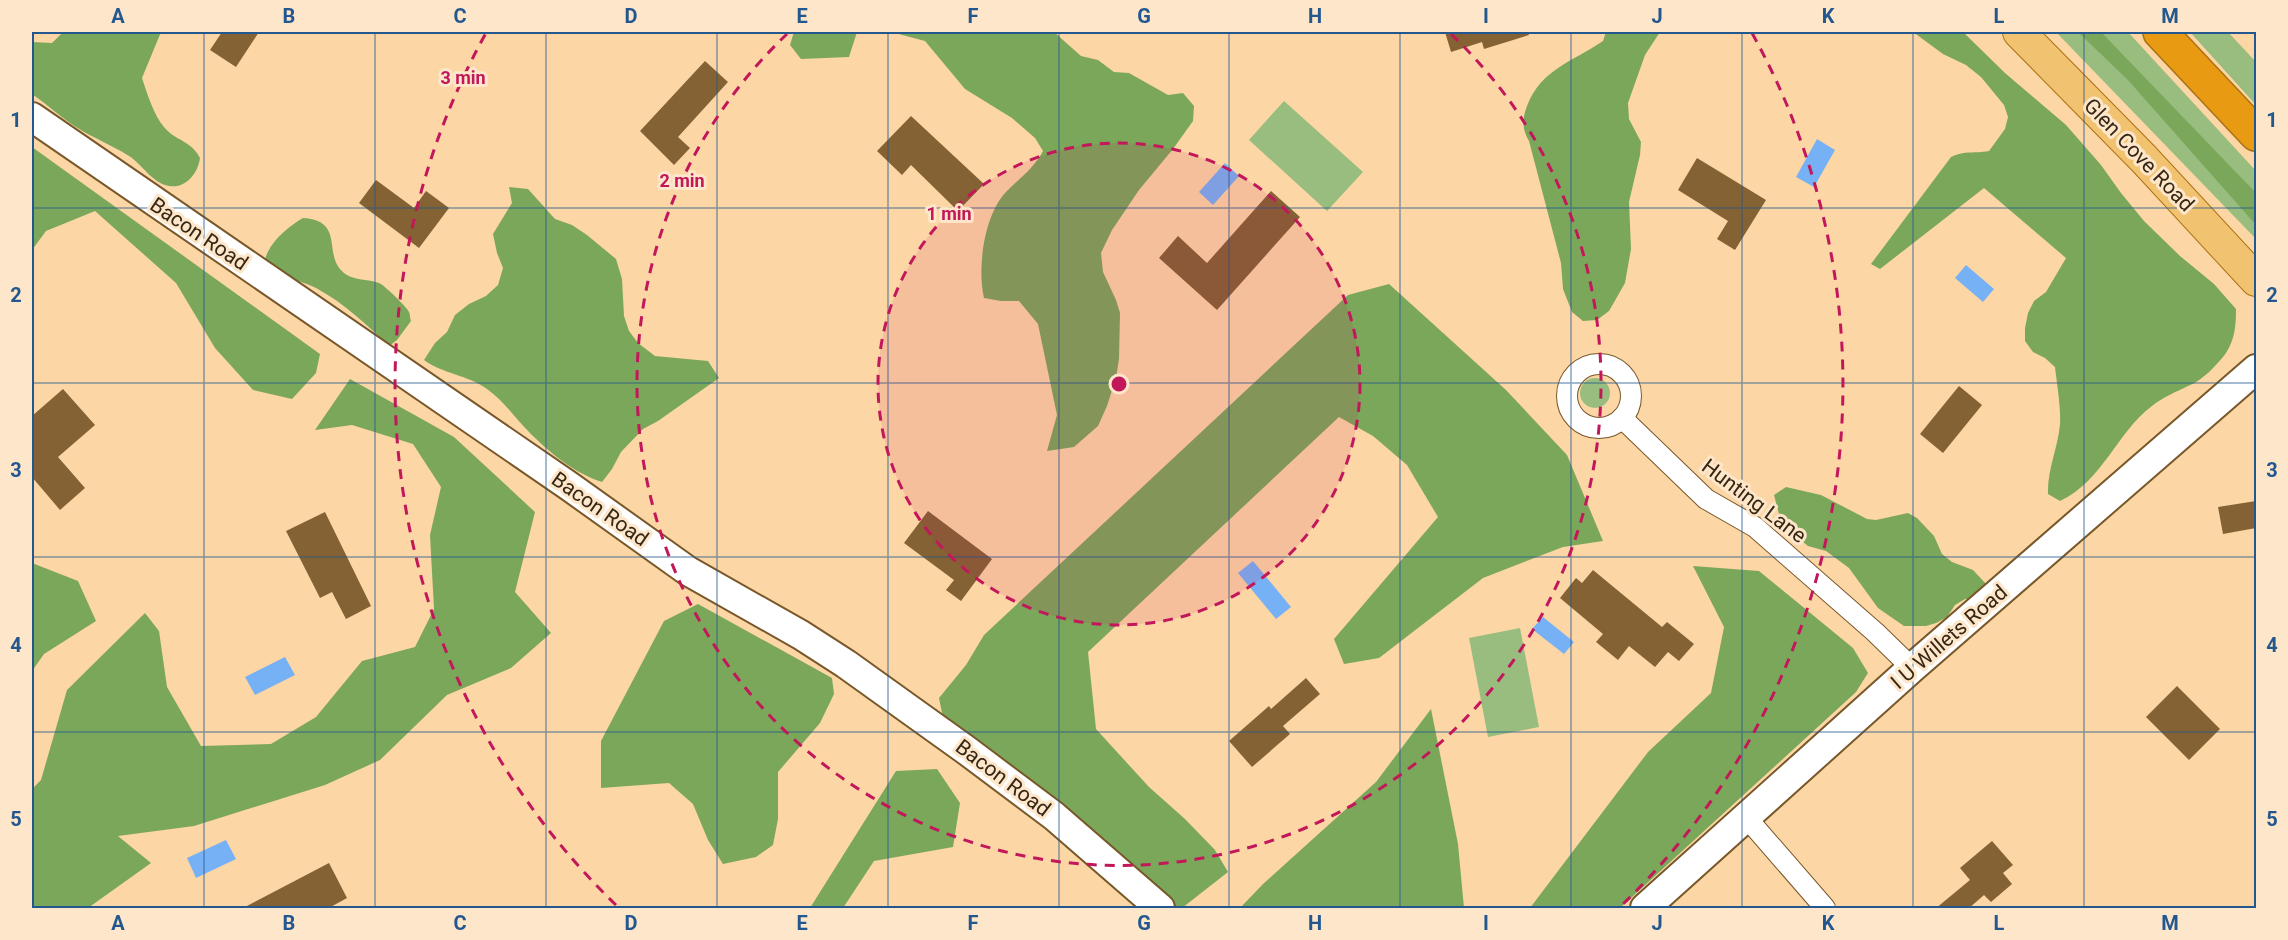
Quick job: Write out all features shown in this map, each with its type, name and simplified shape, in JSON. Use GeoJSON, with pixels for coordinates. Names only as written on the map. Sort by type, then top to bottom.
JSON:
{"type":"FeatureCollection","features":[{"type":"Feature","properties":{"kind":"highway"},"geometry":{"type":"LineString","coordinates":[[2160,32],[2256,134]]}},
{"type":"Feature","properties":{"kind":"main road","name":"Glen Cove Road"},"geometry":{"type":"LineString","coordinates":[[2019,32],[2144,159],[2256,280]]}},
{"type":"Feature","properties":{"kind":"street","name":"Bacon Road"},"geometry":{"type":"LineString","coordinates":[[32,117],[568,486],[688,572],[801,635],[846,664],[1046,810],[1160,909]]}},
{"type":"Feature","properties":{"kind":"street","name":"I U Willets Road"},"geometry":{"type":"LineString","coordinates":[[1645,909],[1912,668],[2256,369]]}},
{"type":"Feature","properties":{"kind":"street","name":"Hunting Lane"},"geometry":{"type":"LineString","coordinates":[[1622,418],[1706,499],[1755,527],[1875,632],[1912,668]]}},
{"type":"Feature","properties":{"kind":"street"},"geometry":{"type":"LineString","coordinates":[[1746,817],[1825,909]]}},
{"type":"Feature","properties":{"kind":"green space"},"geometry":{"type":"Polygon","coordinates":[[[63,32],[161,32],[142,78],[160,122],[168,132],[192,148],[200,158],[197,169],[190,179],[175,186],[157,181],[129,156],[76,127],[32,94],[32,42],[52,43],[63,32]]]}},
{"type":"Feature","properties":{"kind":"green space"},"geometry":{"type":"Polygon","coordinates":[[[794,32],[857,32],[849,57],[801,59],[790,45],[794,32]]]}},
{"type":"Feature","properties":{"kind":"green space"},"geometry":{"type":"Polygon","coordinates":[[[891,32],[1054,32],[1081,56],[1098,60],[1114,72],[1129,73],[1168,95],[1183,93],[1194,106],[1193,121],[1139,190],[1112,230],[1101,253],[1103,272],[1120,313],[1119,359],[1116,378],[1098,426],[1074,447],[1047,451],[1057,415],[1038,324],[1019,301],[984,298],[982,286],[984,242],[992,214],[1006,192],[1031,168],[1043,151],[1035,138],[1012,118],[965,89],[925,41],[891,32]]]}},
{"type":"Feature","properties":{"kind":"green space"},"geometry":{"type":"Polygon","coordinates":[[[1606,32],[1660,32],[1645,55],[1628,103],[1629,119],[1641,142],[1629,202],[1631,249],[1625,283],[1609,311],[1597,320],[1583,321],[1572,312],[1563,289],[1561,263],[1525,132],[1524,120],[1527,106],[1541,83],[1559,67],[1603,41],[1606,32]]]}},
{"type":"Feature","properties":{"kind":"green space"},"geometry":{"type":"Polygon","coordinates":[[[1913,32],[1963,32],[2005,73],[2066,125],[2101,165],[2144,221],[2180,256],[2214,284],[2236,309],[2233,337],[2226,353],[2218,363],[2199,380],[2165,397],[2139,417],[2087,482],[2060,501],[2048,494],[2049,476],[2060,424],[2055,367],[2045,358],[2033,352],[2025,341],[2025,328],[2028,313],[2034,301],[2046,292],[2066,258],[1984,188],[1880,269],[1871,264],[1951,157],[1989,151],[2005,129],[2008,117],[2004,105],[1981,77],[1913,32]]]}},
{"type":"Feature","properties":{"kind":"green space"},"geometry":{"type":"Polygon","coordinates":[[[2056,32],[2128,32],[2256,171],[2256,239],[2056,32]]]}},
{"type":"Feature","properties":{"kind":"green space"},"geometry":{"type":"Polygon","coordinates":[[[2078,32],[2101,32],[2256,193],[2256,225],[2128,80],[2078,32]]]}},
{"type":"Feature","properties":{"kind":"green space"},"geometry":{"type":"Polygon","coordinates":[[[2190,32],[2228,32],[2256,62],[2256,105],[2190,32]]]}},
{"type":"Feature","properties":{"kind":"green space"},"geometry":{"type":"Polygon","coordinates":[[[1284,101],[1363,172],[1327,211],[1249,140],[1284,101]]]}},
{"type":"Feature","properties":{"kind":"green space"},"geometry":{"type":"Polygon","coordinates":[[[32,147],[320,354],[316,373],[292,399],[253,390],[215,348],[176,283],[95,211],[46,231],[32,250],[32,147]]]}},
{"type":"Feature","properties":{"kind":"green space"},"geometry":{"type":"Polygon","coordinates":[[[509,187],[528,189],[555,219],[572,225],[616,259],[622,279],[624,316],[629,331],[638,343],[655,356],[708,361],[719,378],[643,429],[621,452],[602,482],[572,468],[554,455],[504,404],[480,384],[431,365],[424,360],[435,343],[447,332],[455,315],[469,304],[486,296],[498,285],[503,268],[493,234],[512,203],[509,187]]]}},
{"type":"Feature","properties":{"kind":"green space"},"geometry":{"type":"Polygon","coordinates":[[[303,218],[324,224],[331,238],[336,262],[344,273],[354,278],[381,284],[407,309],[411,321],[397,340],[389,346],[336,300],[309,285],[264,266],[272,245],[303,218]]]}},
{"type":"Feature","properties":{"kind":"green space"},"geometry":{"type":"Polygon","coordinates":[[[1389,284],[1506,390],[1567,455],[1603,541],[1563,547],[1483,578],[1379,658],[1344,664],[1334,639],[1438,517],[1407,465],[1373,436],[1339,417],[1088,652],[1096,729],[1149,787],[1215,850],[1228,872],[1182,908],[1177,908],[1001,758],[943,718],[939,698],[966,665],[984,635],[1348,295],[1389,284]]]}},
{"type":"Feature","properties":{"kind":"green space"},"geometry":{"type":"Polygon","coordinates":[[[1595,378],[1606,382],[1610,393],[1606,404],[1595,408],[1584,404],[1580,393],[1584,382],[1595,378]]]}},
{"type":"Feature","properties":{"kind":"green space"},"geometry":{"type":"Polygon","coordinates":[[[350,379],[454,437],[535,512],[515,592],[551,633],[511,668],[447,695],[380,760],[325,785],[194,826],[118,836],[151,863],[88,908],[32,908],[32,789],[41,780],[67,690],[145,613],[159,631],[167,687],[201,746],[271,744],[316,717],[362,661],[415,647],[434,609],[430,535],[441,487],[413,444],[352,425],[315,430],[350,379]]]}},
{"type":"Feature","properties":{"kind":"green space"},"geometry":{"type":"Polygon","coordinates":[[[1786,487],[1821,495],[1867,519],[1876,520],[1908,513],[1917,518],[1934,536],[1942,554],[1952,562],[1973,570],[1988,586],[1975,599],[1965,599],[1955,605],[1947,617],[1936,623],[1926,626],[1904,626],[1878,608],[1849,568],[1826,551],[1808,546],[1790,531],[1779,514],[1774,495],[1786,487]]]}},
{"type":"Feature","properties":{"kind":"green space"},"geometry":{"type":"Polygon","coordinates":[[[32,563],[78,581],[96,621],[44,654],[32,671],[32,563]]]}},
{"type":"Feature","properties":{"kind":"green space"},"geometry":{"type":"Polygon","coordinates":[[[1693,566],[1759,571],[1853,648],[1868,673],[1856,692],[1620,908],[1530,908],[1648,752],[1711,693],[1724,627],[1693,566]]]}},
{"type":"Feature","properties":{"kind":"green space"},"geometry":{"type":"Polygon","coordinates":[[[698,604],[832,678],[834,694],[820,723],[778,772],[778,819],[773,845],[756,857],[723,864],[708,840],[693,804],[669,783],[601,788],[601,741],[664,621],[698,604]]]}},
{"type":"Feature","properties":{"kind":"green space"},"geometry":{"type":"Polygon","coordinates":[[[1520,628],[1539,727],[1488,737],[1469,638],[1520,628]]]}},
{"type":"Feature","properties":{"kind":"green space"},"geometry":{"type":"Polygon","coordinates":[[[1431,709],[1458,844],[1464,908],[1240,908],[1263,884],[1376,782],[1431,709]]]}},
{"type":"Feature","properties":{"kind":"green space"},"geometry":{"type":"Polygon","coordinates":[[[937,769],[960,803],[953,847],[874,861],[843,908],[810,908],[896,771],[937,769]]]}},
{"type":"Feature","properties":{"kind":"water"},"geometry":{"type":"Polygon","coordinates":[[[1817,139],[1835,150],[1814,187],[1796,177],[1817,139]]]}},
{"type":"Feature","properties":{"kind":"water"},"geometry":{"type":"Polygon","coordinates":[[[1225,163],[1239,176],[1213,205],[1199,192],[1225,163]]]}},
{"type":"Feature","properties":{"kind":"water"},"geometry":{"type":"Polygon","coordinates":[[[1966,265],[1994,289],[1983,302],[1955,278],[1966,265]]]}},
{"type":"Feature","properties":{"kind":"water"},"geometry":{"type":"Polygon","coordinates":[[[1253,561],[1291,607],[1276,619],[1238,573],[1253,561]]]}},
{"type":"Feature","properties":{"kind":"water"},"geometry":{"type":"Polygon","coordinates":[[[1543,617],[1574,642],[1564,654],[1532,629],[1543,617]]]}},
{"type":"Feature","properties":{"kind":"water"},"geometry":{"type":"Polygon","coordinates":[[[285,657],[295,675],[255,695],[245,677],[285,657]]]}},
{"type":"Feature","properties":{"kind":"water"},"geometry":{"type":"Polygon","coordinates":[[[226,840],[236,859],[196,878],[187,858],[226,840]]]}},
{"type":"Feature","properties":{"kind":"building"},"geometry":{"type":"Polygon","coordinates":[[[222,32],[259,32],[236,67],[210,50],[222,32]]]}},
{"type":"Feature","properties":{"kind":"building"},"geometry":{"type":"Polygon","coordinates":[[[1445,32],[1528,32],[1529,35],[1484,49],[1482,42],[1451,52],[1445,32]]]}},
{"type":"Feature","properties":{"kind":"building"},"geometry":{"type":"Polygon","coordinates":[[[705,61],[728,82],[678,137],[690,148],[674,165],[640,131],[705,61]]]}},
{"type":"Feature","properties":{"kind":"building"},"geometry":{"type":"Polygon","coordinates":[[[911,116],[984,184],[958,211],[911,165],[902,175],[877,151],[911,116]]]}},
{"type":"Feature","properties":{"kind":"building"},"geometry":{"type":"Polygon","coordinates":[[[1697,158],[1766,200],[1735,250],[1717,239],[1728,221],[1678,190],[1697,158]]]}},
{"type":"Feature","properties":{"kind":"building"},"geometry":{"type":"Polygon","coordinates":[[[376,180],[414,208],[426,191],[449,208],[419,248],[359,203],[376,180]]]}},
{"type":"Feature","properties":{"kind":"building"},"geometry":{"type":"Polygon","coordinates":[[[1271,191],[1300,217],[1217,310],[1159,258],[1178,236],[1207,263],[1271,191]]]}},
{"type":"Feature","properties":{"kind":"building"},"geometry":{"type":"Polygon","coordinates":[[[1959,386],[1982,405],[1943,453],[1920,434],[1959,386]]]}},
{"type":"Feature","properties":{"kind":"building"},"geometry":{"type":"Polygon","coordinates":[[[63,389],[95,425],[58,457],[85,488],[60,510],[32,477],[32,416],[63,389]]]}},
{"type":"Feature","properties":{"kind":"building"},"geometry":{"type":"Polygon","coordinates":[[[2256,501],[2256,528],[2223,534],[2218,507],[2256,501]]]}},
{"type":"Feature","properties":{"kind":"building"},"geometry":{"type":"Polygon","coordinates":[[[928,511],[992,559],[961,601],[946,590],[954,580],[904,543],[928,511]]]}},
{"type":"Feature","properties":{"kind":"building"},"geometry":{"type":"Polygon","coordinates":[[[325,512],[371,606],[346,619],[332,592],[320,598],[286,531],[325,512]]]}},
{"type":"Feature","properties":{"kind":"building"},"geometry":{"type":"Polygon","coordinates":[[[1593,570],[1662,627],[1667,622],[1694,644],[1679,661],[1668,652],[1655,667],[1629,646],[1618,660],[1596,642],[1603,634],[1560,598],[1576,578],[1582,583],[1593,570]]]}},
{"type":"Feature","properties":{"kind":"building"},"geometry":{"type":"Polygon","coordinates":[[[1306,678],[1320,694],[1283,726],[1290,734],[1252,767],[1229,741],[1269,706],[1271,709],[1306,678]]]}},
{"type":"Feature","properties":{"kind":"building"},"geometry":{"type":"Polygon","coordinates":[[[2177,686],[2220,729],[2189,760],[2146,717],[2177,686]]]}},
{"type":"Feature","properties":{"kind":"building"},"geometry":{"type":"Polygon","coordinates":[[[1992,841],[2013,865],[2003,873],[2012,884],[1991,902],[1984,895],[1968,909],[1935,909],[1970,880],[1960,868],[1992,841]]]}},
{"type":"Feature","properties":{"kind":"building"},"geometry":{"type":"Polygon","coordinates":[[[329,863],[347,898],[327,909],[241,909],[329,863]]]}}]}
